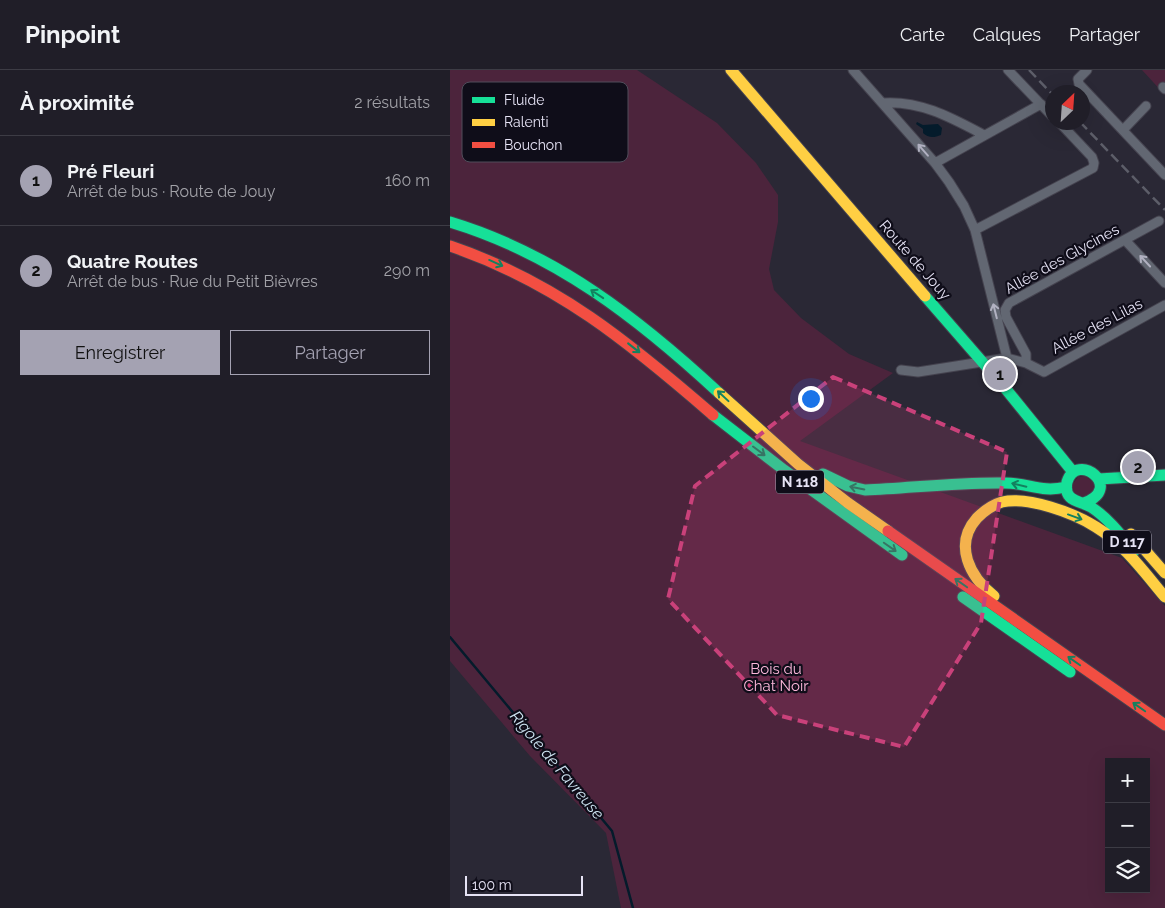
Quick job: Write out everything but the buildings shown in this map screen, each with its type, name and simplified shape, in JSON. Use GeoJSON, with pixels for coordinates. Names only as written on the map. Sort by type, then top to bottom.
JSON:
{"type":"FeatureCollection","features":[{"type":"Feature","properties":{"kind":"main road","name":"Route de Jouy"},"geometry":{"type":"LineString","coordinates":[[731,70],[983,362],[1073,472]]}},
{"type":"Feature","properties":{"kind":"main road","name":"N 118"},"geometry":{"type":"LineString","coordinates":[[450,222],[490,236],[534,255],[615,306],[680,357],[798,464],[884,529],[1165,725]]}},
{"type":"Feature","properties":{"kind":"main road","name":"N 118"},"geometry":{"type":"LineString","coordinates":[[450,246],[513,271],[570,303],[634,348],[746,442],[848,518],[911,561]]}},
{"type":"Feature","properties":{"kind":"main road"},"geometry":{"type":"LineString","coordinates":[[798,464],[808,464],[834,480],[865,490],[1008,483],[1040,491],[1053,491],[1066,487]]}},
{"type":"Feature","properties":{"kind":"main road"},"geometry":{"type":"LineString","coordinates":[[1082,469],[1092,471],[1099,479],[1100,488],[1097,496],[1093,500],[1084,503],[1079,503],[1071,498],[1066,487],[1069,476],[1073,472],[1082,469]]}},
{"type":"Feature","properties":{"kind":"main road"},"geometry":{"type":"LineString","coordinates":[[1099,479],[1165,475]]}},
{"type":"Feature","properties":{"kind":"main road","name":"D 117"},"geometry":{"type":"LineString","coordinates":[[1097,496],[1102,509],[1130,533],[1165,573]]}},
{"type":"Feature","properties":{"kind":"main road"},"geometry":{"type":"LineString","coordinates":[[1001,610],[999,600],[987,591],[973,574],[964,552],[968,531],[972,523],[984,510],[1005,501],[1028,503],[1044,507],[1096,527],[1117,544],[1165,597]]}},
{"type":"Feature","properties":{"kind":"main road","name":"D 117"},"geometry":{"type":"LineString","coordinates":[[1084,503],[1111,525],[1165,586]]}},
{"type":"Feature","properties":{"kind":"main road"},"geometry":{"type":"LineString","coordinates":[[925,571],[1165,737]]}},
{"type":"Feature","properties":{"kind":"street"},"geometry":{"type":"LineString","coordinates":[[853,70],[935,163],[964,206],[975,230],[1007,358]]}},
{"type":"Feature","properties":{"kind":"street"},"geometry":{"type":"LineString","coordinates":[[1008,70],[1045,108]]}},
{"type":"Feature","properties":{"kind":"street"},"geometry":{"type":"LineString","coordinates":[[1087,70],[1078,79],[1079,84],[1165,175]]}},
{"type":"Feature","properties":{"kind":"street"},"geometry":{"type":"LineString","coordinates":[[882,103],[894,102],[924,107],[948,116],[984,135]]}},
{"type":"Feature","properties":{"kind":"street"},"geometry":{"type":"LineString","coordinates":[[935,163],[1041,104]]}},
{"type":"Feature","properties":{"kind":"street"},"geometry":{"type":"LineString","coordinates":[[1123,130],[1146,106]]}},
{"type":"Feature","properties":{"kind":"street"},"geometry":{"type":"LineString","coordinates":[[975,230],[1091,170],[1094,166],[1092,156],[1067,130]]}},
{"type":"Feature","properties":{"kind":"street","name":"Allée des Glycines"},"geometry":{"type":"LineString","coordinates":[[1026,363],[1026,354],[1006,316],[1005,310],[1010,303],[1159,221]]}},
{"type":"Feature","properties":{"kind":"street"},"geometry":{"type":"LineString","coordinates":[[1125,240],[1165,282]]}},
{"type":"Feature","properties":{"kind":"street","name":"Allée des Lilas"},"geometry":{"type":"LineString","coordinates":[[1026,363],[1044,372],[1165,305]]}},
{"type":"Feature","properties":{"kind":"street"},"geometry":{"type":"LineString","coordinates":[[901,370],[918,372],[1007,358],[1026,363]]}},
{"type":"Feature","properties":{"kind":"highlighted area"},"geometry":{"type":"Polygon","coordinates":[[[833,377],[1007,452],[981,623],[904,747],[777,715],[668,599],[695,486],[833,377]]]}},
{"type":"Feature","properties":{"kind":"green space","name":"Bois du Chat Noir"},"geometry":{"type":"Polygon","coordinates":[[[450,70],[637,70],[717,123],[756,163],[778,195],[778,222],[769,269],[774,290],[801,318],[849,354],[893,373],[800,441],[1122,558],[1165,606],[1165,908],[621,908],[606,833],[530,756],[450,661],[450,70]]]}},
{"type":"Feature","properties":{"kind":"green space"},"geometry":{"type":"Polygon","coordinates":[[[1142,70],[1165,70],[1165,95],[1142,70]]]}},
{"type":"Feature","properties":{"kind":"green space"},"geometry":{"type":"Polygon","coordinates":[[[1085,476],[1093,482],[1094,489],[1088,497],[1075,495],[1072,485],[1078,477],[1085,476]]]}},
{"type":"Feature","properties":{"kind":"water"},"geometry":{"type":"Polygon","coordinates":[[[917,122],[923,125],[938,124],[942,128],[941,135],[927,136],[923,133],[923,129],[916,124],[917,122]]]}},
{"type":"Feature","properties":{"kind":"waterway","name":"Rigole de Favreuse"},"geometry":{"type":"LineString","coordinates":[[450,637],[612,831],[633,908]]}},
{"type":"Feature","properties":{"kind":"railway"},"geometry":{"type":"LineString","coordinates":[[1029,70],[1045,87]]}},
{"type":"Feature","properties":{"kind":"railway"},"geometry":{"type":"LineString","coordinates":[[1088,130],[1165,210]]}},
{"type":"Feature","properties":{"kind":"traffic: fast"},"geometry":{"type":"LineString","coordinates":[[450,222],[489,235],[561,271],[627,315],[719,393]]}},
{"type":"Feature","properties":{"kind":"traffic: fast"},"geometry":{"type":"LineString","coordinates":[[925,296],[1005,388],[1073,472]]}},
{"type":"Feature","properties":{"kind":"traffic: fast"},"geometry":{"type":"LineString","coordinates":[[713,415],[784,470],[902,555]]}},
{"type":"Feature","properties":{"kind":"traffic: fast"},"geometry":{"type":"LineString","coordinates":[[1084,503],[1095,496],[1100,489],[1099,481],[1095,475],[1088,471],[1080,470],[1072,473],[1067,482],[1069,495],[1072,499],[1091,507],[1103,516],[1134,551]]}},
{"type":"Feature","properties":{"kind":"traffic: fast"},"geometry":{"type":"LineString","coordinates":[[823,474],[848,486],[865,490],[987,483],[1013,483],[1049,489],[1066,487]]}},
{"type":"Feature","properties":{"kind":"traffic: fast"},"geometry":{"type":"LineString","coordinates":[[1099,479],[1165,475]]}},
{"type":"Feature","properties":{"kind":"traffic: fast"},"geometry":{"type":"LineString","coordinates":[[963,597],[1070,672]]}},
{"type":"Feature","properties":{"kind":"traffic: slow"},"geometry":{"type":"LineString","coordinates":[[731,70],[925,296]]}},
{"type":"Feature","properties":{"kind":"traffic: slow"},"geometry":{"type":"LineString","coordinates":[[719,393],[798,464],[888,531]]}},
{"type":"Feature","properties":{"kind":"traffic: slow"},"geometry":{"type":"LineString","coordinates":[[994,596],[978,580],[967,560],[966,539],[970,528],[982,513],[998,503],[1025,501],[1063,511],[1096,527],[1125,550],[1165,597]]}},
{"type":"Feature","properties":{"kind":"traffic: slow"},"geometry":{"type":"LineString","coordinates":[[1131,534],[1165,573]]}},
{"type":"Feature","properties":{"kind":"traffic: jam"},"geometry":{"type":"LineString","coordinates":[[450,246],[524,277],[558,296],[621,339],[713,415]]}},
{"type":"Feature","properties":{"kind":"traffic: jam"},"geometry":{"type":"LineString","coordinates":[[888,531],[1165,725]]}},
{"type":"Feature","properties":{"kind":"place","name":"Pré Fleuri"},"geometry":{"type":"Point","coordinates":[1000,374]}},
{"type":"Feature","properties":{"kind":"place","name":"Quatre Routes"},"geometry":{"type":"Point","coordinates":[1138,467]}}]}
